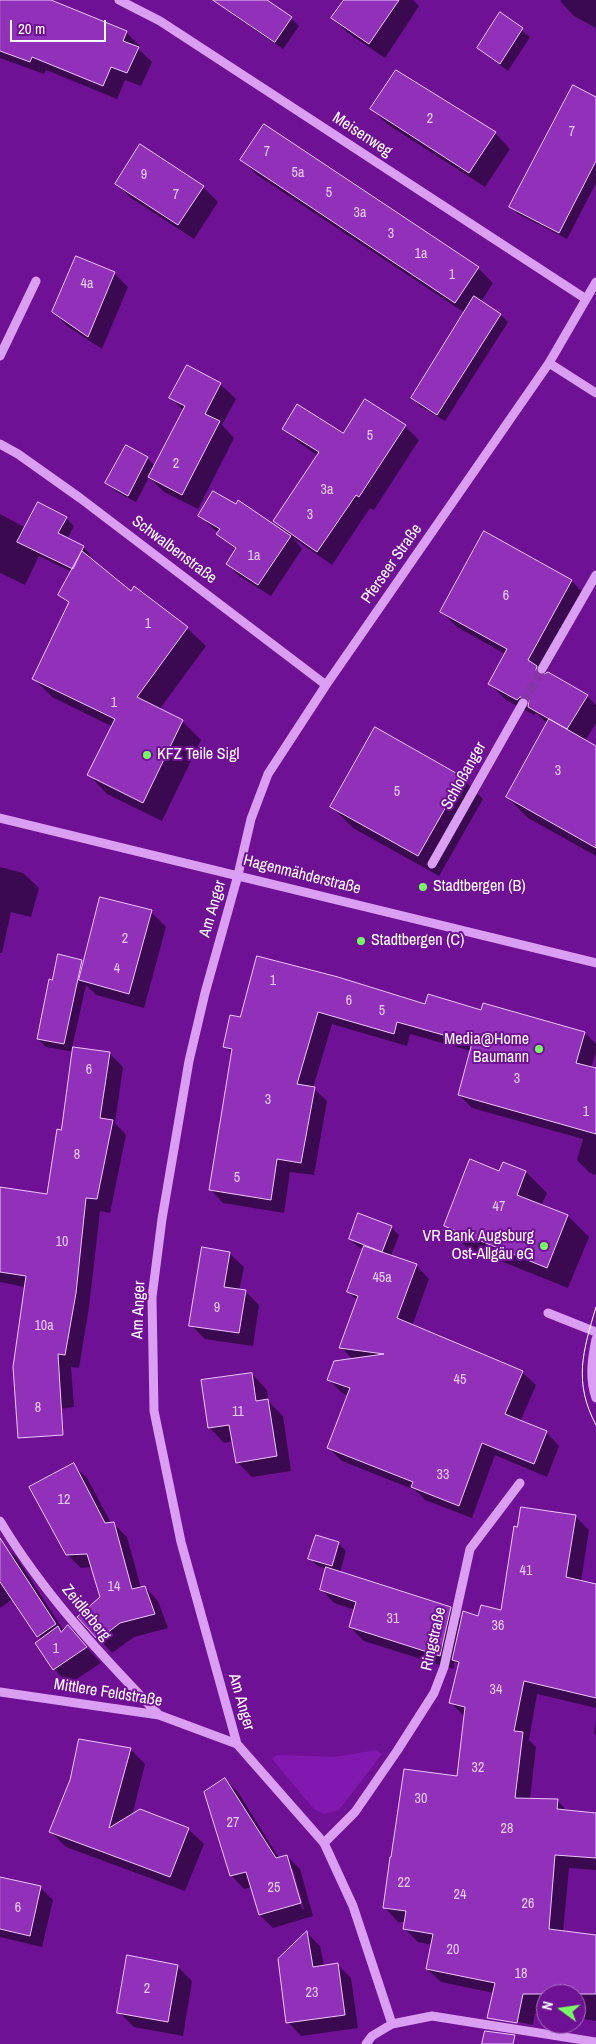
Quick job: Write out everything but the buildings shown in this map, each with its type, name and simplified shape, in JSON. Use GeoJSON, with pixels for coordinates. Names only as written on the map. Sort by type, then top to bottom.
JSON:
{"type":"FeatureCollection","features":[{"type":"Feature","properties":{"kind":"street","name":"Meisenweg"},"geometry":{"type":"LineString","coordinates":[[119,0],[160,21],[586,299]]}},
{"type":"Feature","properties":{"kind":"street"},"geometry":{"type":"LineString","coordinates":[[0,356],[36,281]]}},
{"type":"Feature","properties":{"kind":"street","name":"Pferseer Straße"},"geometry":{"type":"LineString","coordinates":[[238,875],[251,819],[268,774],[326,685],[549,363],[596,282]]}},
{"type":"Feature","properties":{"kind":"street"},"geometry":{"type":"LineString","coordinates":[[549,363],[596,393]]}},
{"type":"Feature","properties":{"kind":"street","name":"Schwalbenstraße"},"geometry":{"type":"LineString","coordinates":[[0,444],[18,454],[80,498],[326,685]]}},
{"type":"Feature","properties":{"kind":"street"},"geometry":{"type":"LineString","coordinates":[[542,669],[596,575]]}},
{"type":"Feature","properties":{"kind":"street","name":"Schloßanger"},"geometry":{"type":"LineString","coordinates":[[432,864],[522,703]]}},
{"type":"Feature","properties":{"kind":"street","name":"Hagenmähderstraße"},"geometry":{"type":"LineString","coordinates":[[0,818],[596,962]]}},
{"type":"Feature","properties":{"kind":"street","name":"Am Anger"},"geometry":{"type":"LineString","coordinates":[[237,1744],[174,1512],[154,1411],[152,1297],[162,1219],[189,1061],[205,993],[238,875]]}},
{"type":"Feature","properties":{"kind":"street"},"geometry":{"type":"LineString","coordinates":[[548,1314],[596,1332]]}},
{"type":"Feature","properties":{"kind":"street"},"geometry":{"type":"LineString","coordinates":[[596,1339],[591,1375],[596,1398]]}},
{"type":"Feature","properties":{"kind":"street","name":"Ringstraße"},"geometry":{"type":"LineString","coordinates":[[324,1843],[354,1812],[397,1751],[434,1693],[443,1674],[470,1549],[520,1483]]}},
{"type":"Feature","properties":{"kind":"street","name":"Zeidlerberg"},"geometry":{"type":"LineString","coordinates":[[0,1522],[48,1591],[92,1645],[159,1715]]}},
{"type":"Feature","properties":{"kind":"street","name":"Mittlere Feldstraße"},"geometry":{"type":"LineString","coordinates":[[0,1692],[159,1715],[237,1744]]}},
{"type":"Feature","properties":{"kind":"street"},"geometry":{"type":"LineString","coordinates":[[237,1744],[324,1843],[353,1906],[392,2024]]}},
{"type":"Feature","properties":{"kind":"street"},"geometry":{"type":"LineString","coordinates":[[366,2044],[372,2036],[392,2024],[432,2016],[596,2042]]}},
{"type":"Feature","properties":{"kind":"shaded area"},"geometry":{"type":"Polygon","coordinates":[[[375,1750],[382,1754],[339,1810],[324,1814],[314,1809],[272,1759],[277,1755],[335,1757],[375,1750]]]}},
{"type":"Feature","properties":{"kind":"tunnel"},"geometry":{"type":"LineString","coordinates":[[523,703],[542,669]]}},
{"type":"Feature","properties":{"kind":"tram line"},"geometry":{"type":"LineString","coordinates":[[596,1307],[587,1338],[582,1366],[584,1395],[596,1425]]}},
{"type":"Feature","properties":{"kind":"place","name":"KFZ Teile Sigl"},"geometry":{"type":"Point","coordinates":[147,755]}},
{"type":"Feature","properties":{"kind":"place","name":"Stadtbergen (B)"},"geometry":{"type":"Point","coordinates":[423,887]}},
{"type":"Feature","properties":{"kind":"place","name":"Stadtbergen (C)"},"geometry":{"type":"Point","coordinates":[361,941]}},
{"type":"Feature","properties":{"kind":"place","name":"Media@Home Baumann"},"geometry":{"type":"Point","coordinates":[539,1049]}},
{"type":"Feature","properties":{"kind":"place","name":"VR Bank Augsburg Ost-Allgäu eG"},"geometry":{"type":"Point","coordinates":[544,1246]}}]}
